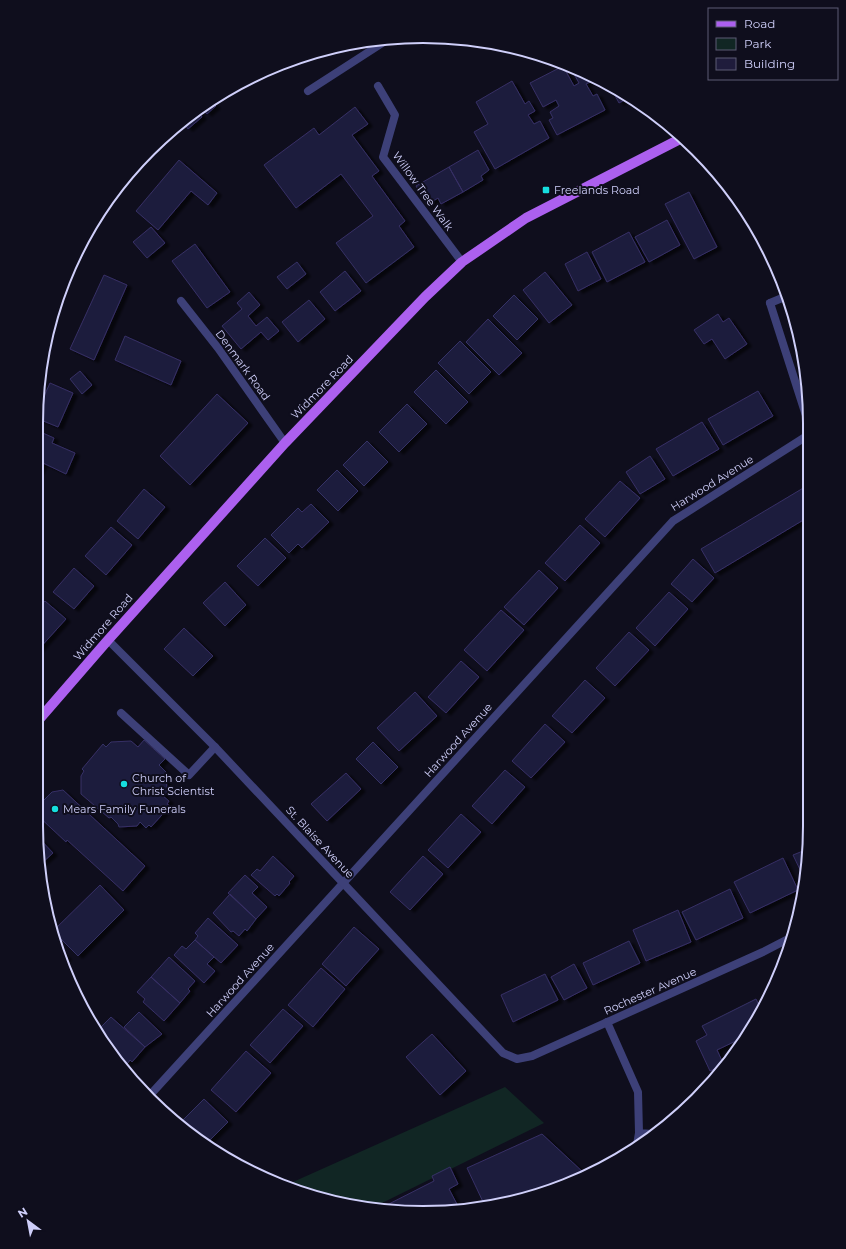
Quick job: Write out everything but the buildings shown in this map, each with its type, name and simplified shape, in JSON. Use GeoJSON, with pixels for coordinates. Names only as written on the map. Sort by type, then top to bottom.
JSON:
{"type":"FeatureCollection","features":[{"type":"Feature","properties":{"kind":"main road","name":"Widmore Road"},"geometry":{"type":"LineString","coordinates":[[43,715],[108,640],[286,443],[425,297],[462,262],[526,218],[678,140]]}},
{"type":"Feature","properties":{"kind":"street"},"geometry":{"type":"LineString","coordinates":[[308,91],[378,46]]}},
{"type":"Feature","properties":{"kind":"street","name":"Willow Tree Walk"},"geometry":{"type":"LineString","coordinates":[[378,86],[395,115],[383,157],[462,262]]}},
{"type":"Feature","properties":{"kind":"street"},"geometry":{"type":"LineString","coordinates":[[782,298],[770,303],[802,404]]}},
{"type":"Feature","properties":{"kind":"street","name":"Denmark Road"},"geometry":{"type":"LineString","coordinates":[[181,301],[218,348],[286,443]]}},
{"type":"Feature","properties":{"kind":"street","name":"Harwood Avenue"},"geometry":{"type":"LineString","coordinates":[[152,1093],[673,521],[803,438]]}},
{"type":"Feature","properties":{"kind":"street","name":"St. Blaise Avenue"},"geometry":{"type":"LineString","coordinates":[[108,640],[215,747],[503,1053],[517,1059]]}},
{"type":"Feature","properties":{"kind":"street"},"geometry":{"type":"LineString","coordinates":[[121,713],[188,775],[215,747]]}},
{"type":"Feature","properties":{"kind":"street","name":"Rochester Avenue"},"geometry":{"type":"LineString","coordinates":[[517,1059],[532,1056],[763,952],[785,940]]}},
{"type":"Feature","properties":{"kind":"street"},"geometry":{"type":"LineString","coordinates":[[607,1022],[638,1092],[638,1139]]}},
{"type":"Feature","properties":{"kind":"street"},"geometry":{"type":"LineString","coordinates":[[639,1133],[645,1133]]}},
{"type":"Feature","properties":{"kind":"green space"},"geometry":{"type":"Polygon","coordinates":[[[505,1087],[544,1123],[381,1204],[349,1199],[292,1182],[505,1087]]]}},
{"type":"Feature","properties":{"kind":"place","name":"Freelands Road"},"geometry":{"type":"Point","coordinates":[546,190]}},
{"type":"Feature","properties":{"kind":"place","name":"Church of Christ Scientist"},"geometry":{"type":"Point","coordinates":[124,784]}},
{"type":"Feature","properties":{"kind":"place","name":"Mears Family Funerals"},"geometry":{"type":"Point","coordinates":[55,809]}}]}
